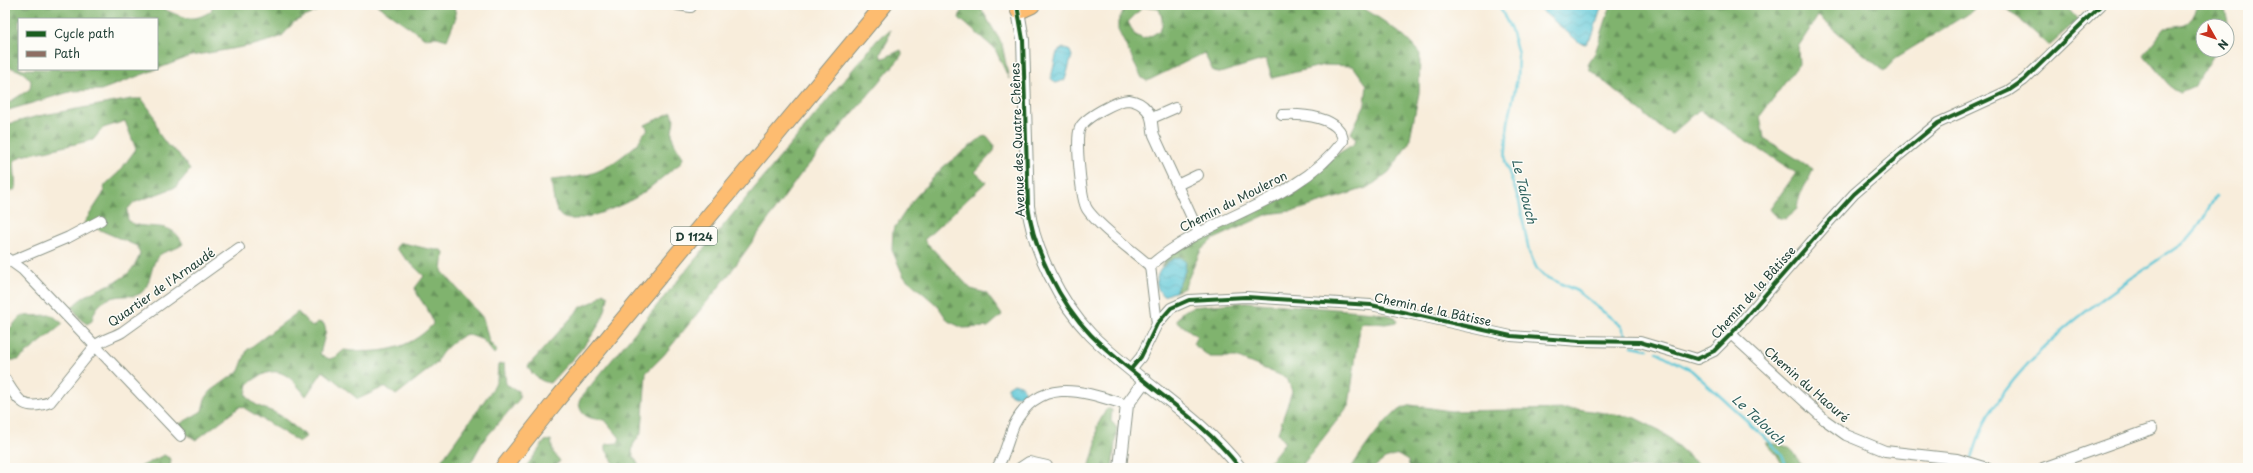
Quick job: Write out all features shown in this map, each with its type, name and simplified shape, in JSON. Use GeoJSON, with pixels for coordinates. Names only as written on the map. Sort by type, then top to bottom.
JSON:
{"type":"FeatureCollection","features":[{"type":"Feature","properties":{"kind":"highway","name":"D 1124"},"geometry":{"type":"LineString","coordinates":[[503,468],[555,402],[884,5]]}},
{"type":"Feature","properties":{"kind":"street"},"geometry":{"type":"LineString","coordinates":[[677,5],[691,7]]}},
{"type":"Feature","properties":{"kind":"street","name":"Chemin de la Bâtisse"},"geometry":{"type":"LineString","coordinates":[[1131,369],[1141,357],[1157,324],[1171,308],[1189,300],[1246,297],[1338,302],[1397,309],[1487,332],[1511,336],[1580,341],[1640,342],[1697,359],[1714,351],[1731,334],[1854,194],[1923,133],[1938,123],[2008,91],[2024,80],[2101,5]]}},
{"type":"Feature","properties":{"kind":"street","name":"Avenue des Quatre Chênes"},"geometry":{"type":"LineString","coordinates":[[1023,7],[1028,206],[1035,239],[1054,281],[1076,316],[1091,334],[1213,438],[1240,468]]}},
{"type":"Feature","properties":{"kind":"street"},"geometry":{"type":"LineString","coordinates":[[1157,324],[1150,266],[1087,209],[1082,194],[1078,133],[1084,122],[1090,116],[1127,100],[1141,104],[1152,118],[1154,135],[1199,233]]}},
{"type":"Feature","properties":{"kind":"street"},"geometry":{"type":"LineString","coordinates":[[1152,118],[1175,108]]}},
{"type":"Feature","properties":{"kind":"street","name":"Chemin du Mouleron"},"geometry":{"type":"LineString","coordinates":[[1150,266],[1167,251],[1199,233],[1271,198],[1302,179],[1343,141],[1342,135],[1338,129],[1320,118],[1299,114],[1282,115]]}},
{"type":"Feature","properties":{"kind":"street"},"geometry":{"type":"LineString","coordinates":[[1177,185],[1198,175]]}},
{"type":"Feature","properties":{"kind":"street"},"geometry":{"type":"LineString","coordinates":[[101,220],[69,237],[9,259],[96,345],[181,436]]}},
{"type":"Feature","properties":{"kind":"street","name":"Quartier de l'Arnaudé"},"geometry":{"type":"LineString","coordinates":[[5,379],[19,401],[28,406],[50,402],[96,345],[103,339],[112,338],[122,332],[239,248]]}},
{"type":"Feature","properties":{"kind":"street","name":"Chemin du Haouré"},"geometry":{"type":"LineString","coordinates":[[1731,334],[1825,420],[1846,435],[1885,451],[1957,459],[1987,468]]}},
{"type":"Feature","properties":{"kind":"street"},"geometry":{"type":"LineString","coordinates":[[1120,468],[1127,405],[1145,380]]}},
{"type":"Feature","properties":{"kind":"street"},"geometry":{"type":"LineString","coordinates":[[997,468],[1015,423],[1036,400],[1046,394],[1060,390],[1073,390],[1127,405]]}},
{"type":"Feature","properties":{"kind":"street"},"geometry":{"type":"LineString","coordinates":[[2043,468],[2152,428]]}},
{"type":"Feature","properties":{"kind":"street"},"geometry":{"type":"LineString","coordinates":[[1020,468],[1029,462],[1046,466]]}},
{"type":"Feature","properties":{"kind":"green space"},"geometry":{"type":"Polygon","coordinates":[[[5,5],[164,5],[164,9],[182,17],[193,18],[205,15],[211,11],[213,5],[270,5],[284,9],[291,5],[329,5],[294,22],[282,36],[272,40],[254,45],[191,56],[158,69],[158,18],[18,18],[18,70],[154,70],[101,90],[73,91],[5,111],[5,105],[30,89],[31,81],[23,73],[5,66],[5,5]]]}},
{"type":"Feature","properties":{"kind":"green space"},"geometry":{"type":"Polygon","coordinates":[[[377,5],[454,5],[456,17],[447,40],[437,37],[425,38],[377,5]]]}},
{"type":"Feature","properties":{"kind":"green space"},"geometry":{"type":"Polygon","coordinates":[[[963,5],[979,5],[1002,44],[1009,79],[995,49],[959,18],[963,5]]]}},
{"type":"Feature","properties":{"kind":"green space"},"geometry":{"type":"Polygon","coordinates":[[[1126,5],[1358,5],[1399,33],[1420,54],[1419,93],[1409,143],[1389,172],[1369,187],[1298,210],[1268,214],[1212,240],[1201,250],[1184,288],[1175,292],[1185,271],[1169,260],[1161,267],[1168,256],[1354,144],[1356,140],[1351,133],[1365,104],[1367,85],[1353,66],[1324,65],[1272,78],[1266,59],[1220,73],[1213,71],[1204,53],[1147,81],[1142,78],[1118,30],[1118,22],[1126,5]],[[1143,7],[1128,22],[1134,34],[1143,39],[1154,34],[1161,28],[1162,20],[1159,9],[1143,7]]]}},
{"type":"Feature","properties":{"kind":"green space"},"geometry":{"type":"Polygon","coordinates":[[[1611,5],[1982,5],[1897,57],[1884,71],[1818,16],[1798,47],[1799,64],[1760,116],[1764,138],[1813,169],[1801,192],[1797,209],[1785,219],[1776,217],[1770,209],[1796,173],[1699,110],[1672,134],[1665,131],[1590,70],[1588,63],[1595,53],[1611,5]]]}},
{"type":"Feature","properties":{"kind":"green space"},"geometry":{"type":"Polygon","coordinates":[[[2003,5],[2065,5],[2078,20],[2049,45],[2003,5]]]}},
{"type":"Feature","properties":{"kind":"green space"},"geometry":{"type":"Polygon","coordinates":[[[2198,5],[2224,5],[2227,18],[2195,18],[2195,58],[2212,58],[2194,87],[2180,93],[2168,84],[2144,55],[2165,28],[2178,27],[2186,24],[2192,17],[2198,5]]]}},
{"type":"Feature","properties":{"kind":"green space"},"geometry":{"type":"Polygon","coordinates":[[[890,30],[888,40],[880,54],[882,59],[901,50],[902,54],[899,59],[800,175],[727,277],[663,356],[646,373],[642,431],[633,445],[632,453],[640,468],[617,468],[606,450],[606,444],[618,443],[620,438],[605,420],[591,418],[584,414],[579,402],[582,396],[878,39],[890,30]]]}},
{"type":"Feature","properties":{"kind":"green space"},"geometry":{"type":"Polygon","coordinates":[[[132,99],[142,99],[153,114],[159,134],[167,145],[178,153],[190,170],[176,187],[133,203],[127,210],[128,221],[143,226],[165,228],[178,236],[183,244],[160,254],[157,257],[147,285],[141,293],[136,296],[119,296],[108,299],[99,305],[92,321],[87,324],[81,320],[72,307],[91,293],[119,280],[128,274],[135,265],[140,254],[137,246],[84,223],[103,194],[105,185],[119,172],[136,149],[125,121],[103,128],[93,140],[22,156],[14,161],[16,189],[7,193],[5,192],[5,125],[38,116],[132,99]]]}},
{"type":"Feature","properties":{"kind":"green space"},"geometry":{"type":"Polygon","coordinates":[[[672,112],[674,121],[672,137],[683,157],[681,163],[640,195],[624,204],[601,213],[579,219],[569,219],[562,217],[559,214],[555,205],[551,180],[588,175],[605,168],[637,144],[644,133],[648,130],[645,125],[672,112]]]}},
{"type":"Feature","properties":{"kind":"green space"},"geometry":{"type":"Polygon","coordinates":[[[987,136],[995,146],[994,151],[975,172],[986,182],[924,240],[971,289],[986,293],[1002,315],[988,327],[963,328],[948,321],[938,306],[904,277],[892,250],[893,230],[913,200],[943,167],[982,137],[987,136]]]}},
{"type":"Feature","properties":{"kind":"green space"},"geometry":{"type":"Polygon","coordinates":[[[401,243],[441,250],[444,252],[442,271],[483,318],[489,341],[497,351],[494,354],[483,340],[467,334],[444,350],[437,363],[396,395],[387,388],[382,388],[358,399],[323,371],[306,396],[293,381],[280,373],[266,373],[248,384],[246,395],[250,400],[258,406],[281,416],[307,436],[299,442],[241,406],[196,440],[185,433],[178,425],[202,411],[205,399],[211,391],[239,371],[247,350],[298,312],[312,327],[318,322],[324,324],[326,331],[320,354],[329,359],[336,357],[344,350],[380,351],[392,349],[414,340],[424,333],[433,324],[432,319],[415,288],[424,276],[396,249],[397,245],[401,243]]]}},
{"type":"Feature","properties":{"kind":"green space"},"geometry":{"type":"Polygon","coordinates":[[[603,293],[608,296],[606,309],[601,321],[586,343],[550,383],[536,377],[528,366],[581,307],[595,301],[603,293]]]}},
{"type":"Feature","properties":{"kind":"green space"},"geometry":{"type":"Polygon","coordinates":[[[1246,302],[1374,312],[1395,317],[1397,322],[1385,324],[1364,322],[1360,326],[1349,405],[1300,468],[1265,468],[1285,442],[1278,433],[1292,391],[1287,378],[1236,357],[1210,357],[1193,344],[1197,336],[1176,321],[1182,312],[1192,307],[1246,302]]]}},
{"type":"Feature","properties":{"kind":"green space"},"geometry":{"type":"Polygon","coordinates":[[[52,315],[63,324],[18,360],[9,360],[6,356],[5,334],[21,316],[52,315]]]}},
{"type":"Feature","properties":{"kind":"green space"},"geometry":{"type":"Polygon","coordinates":[[[504,363],[506,384],[518,391],[520,398],[483,441],[468,468],[436,468],[492,390],[497,380],[498,365],[504,363]]]}},
{"type":"Feature","properties":{"kind":"green space"},"geometry":{"type":"Polygon","coordinates":[[[1411,405],[1450,411],[1577,409],[1633,417],[1661,431],[1702,468],[1410,468],[1408,461],[1398,455],[1385,459],[1373,468],[1351,468],[1385,422],[1402,409],[1411,405]]]}},
{"type":"Feature","properties":{"kind":"green space"},"geometry":{"type":"Polygon","coordinates":[[[1107,408],[1112,410],[1111,421],[1117,428],[1112,468],[1089,468],[1096,444],[1097,426],[1107,408]]]}},
{"type":"Feature","properties":{"kind":"green space"},"geometry":{"type":"Polygon","coordinates":[[[551,440],[553,452],[560,461],[554,468],[525,468],[545,441],[551,440]]]}},
{"type":"Feature","properties":{"kind":"green space"},"geometry":{"type":"Polygon","coordinates":[[[1766,443],[1789,448],[1796,455],[1802,468],[1784,468],[1777,455],[1766,443]]]}},
{"type":"Feature","properties":{"kind":"green space"},"geometry":{"type":"Polygon","coordinates":[[[164,455],[171,459],[170,468],[138,468],[164,455]]]}},
{"type":"Feature","properties":{"kind":"water"},"geometry":{"type":"Polygon","coordinates":[[[1535,5],[1602,5],[1593,34],[1586,44],[1580,43],[1535,5]]]}},
{"type":"Feature","properties":{"kind":"water"},"geometry":{"type":"Polygon","coordinates":[[[1063,48],[1070,51],[1072,56],[1065,80],[1055,83],[1051,78],[1057,52],[1063,48]]]}},
{"type":"Feature","properties":{"kind":"water"},"geometry":{"type":"Polygon","coordinates":[[[1179,257],[1186,262],[1185,271],[1175,292],[1163,296],[1157,284],[1159,272],[1167,263],[1179,257]]]}},
{"type":"Feature","properties":{"kind":"water"},"geometry":{"type":"Polygon","coordinates":[[[1014,383],[1021,385],[1025,392],[1021,396],[1014,396],[1008,393],[1008,387],[1014,383]]]}},
{"type":"Feature","properties":{"kind":"waterway","name":"Le Talouch"},"geometry":{"type":"LineString","coordinates":[[1499,5],[1511,30],[1518,53],[1517,79],[1508,123],[1505,161],[1519,201],[1529,252],[1537,269],[1544,276],[1577,291],[1621,326],[1627,337]]}},
{"type":"Feature","properties":{"kind":"waterway"},"geometry":{"type":"LineString","coordinates":[[1972,458],[1982,429],[1990,413],[2009,386],[2030,362],[2054,338],[2106,296],[2187,240],[2197,228],[2216,196]]}},
{"type":"Feature","properties":{"kind":"waterway","name":"Le Talouch"},"geometry":{"type":"LineString","coordinates":[[1632,346],[1648,349]]}},
{"type":"Feature","properties":{"kind":"waterway","name":"Le Talouch"},"geometry":{"type":"LineString","coordinates":[[1657,352],[1691,370],[1769,441],[1781,454],[1788,468]]}},
{"type":"Feature","properties":{"kind":"marked path"},"geometry":{"type":"LineString","coordinates":[[691,7],[717,5]]}},
{"type":"Feature","properties":{"kind":"cycle path"},"geometry":{"type":"LineString","coordinates":[[1017,5],[1023,40],[1028,206],[1036,240],[1050,275],[1069,307],[1091,335],[1128,368],[1206,431],[1240,468]]}},
{"type":"Feature","properties":{"kind":"cycle path"},"geometry":{"type":"LineString","coordinates":[[1131,369],[1141,357],[1157,324],[1171,308],[1189,300],[1246,297],[1371,305],[1511,336],[1580,341],[1640,342],[1697,359],[1714,351],[1731,334],[1854,194],[1938,123],[2008,91],[2024,80],[2101,5]]}}]}
